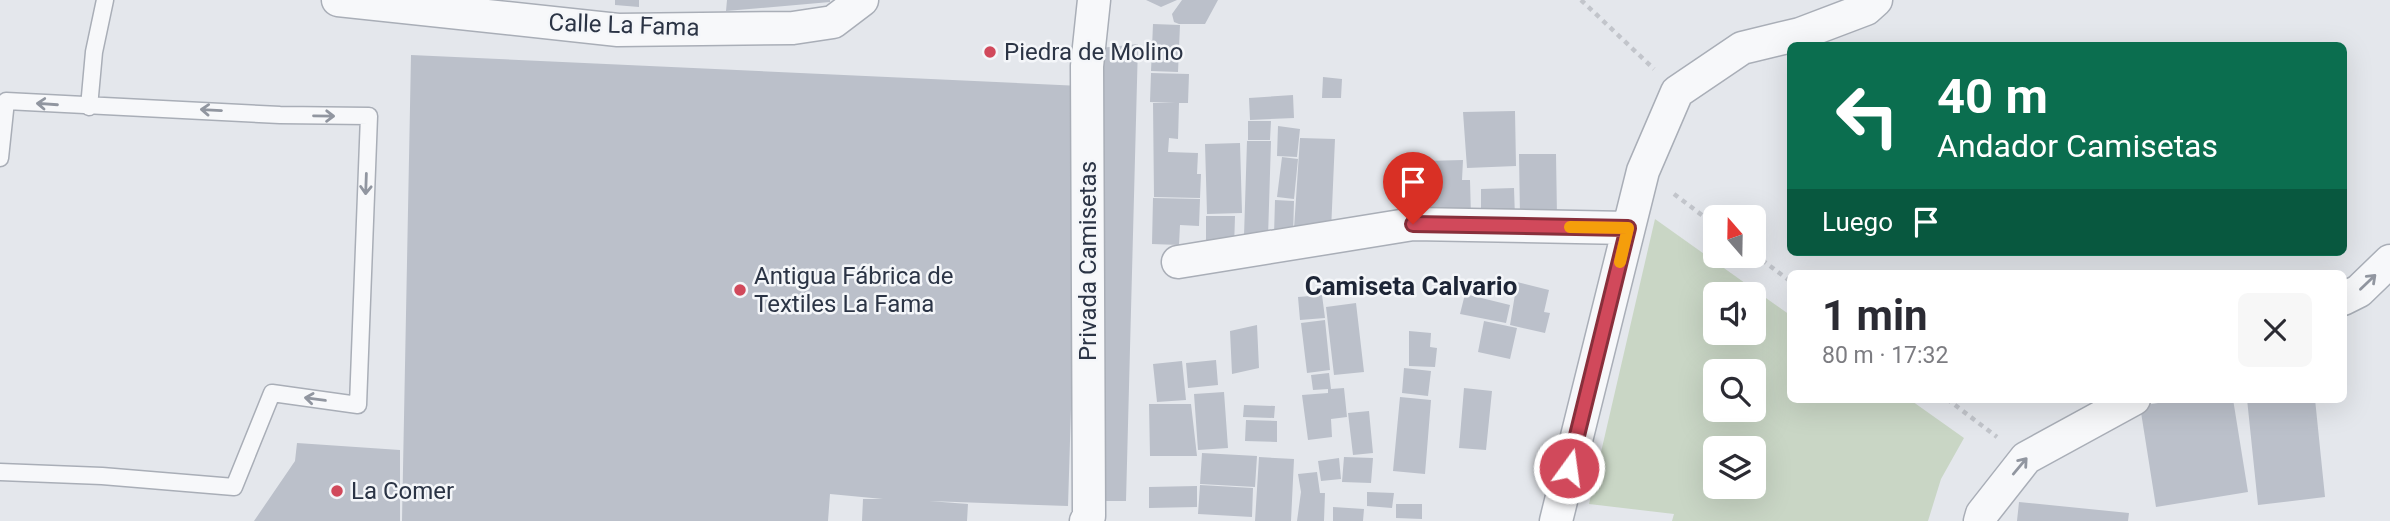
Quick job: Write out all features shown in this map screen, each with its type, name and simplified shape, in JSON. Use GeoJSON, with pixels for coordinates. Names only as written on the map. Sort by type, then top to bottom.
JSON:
{"type":"FeatureCollection","features":[{"type":"Feature","properties":{"kind":"street","name":"Calle La Fama"},"geometry":{"type":"LineString","coordinates":[[338,0],[618,30],[793,28],[833,22],[862,0]]}},
{"type":"Feature","properties":{"kind":"street","name":"Privada Camisetas"},"geometry":{"type":"LineString","coordinates":[[1086,521],[1089,516],[1087,66],[1094,0]]}},
{"type":"Feature","properties":{"kind":"street"},"geometry":{"type":"LineString","coordinates":[[1556,521],[1643,171],[1677,92],[1742,48],[1800,34],[1866,9],[1876,0]]}},
{"type":"Feature","properties":{"kind":"street"},"geometry":{"type":"LineString","coordinates":[[1178,262],[1413,224],[1628,228]]}},
{"type":"Feature","properties":{"kind":"street"},"geometry":{"type":"LineString","coordinates":[[2347,297],[2359,291],[2390,261]]}},
{"type":"Feature","properties":{"kind":"street"},"geometry":{"type":"LineString","coordinates":[[1980,521],[1982,514],[2026,458],[2127,403]]}},
{"type":"Feature","properties":{"kind":"lane"},"geometry":{"type":"LineString","coordinates":[[89,107],[94,52],[105,0]]}},
{"type":"Feature","properties":{"kind":"lane"},"geometry":{"type":"LineString","coordinates":[[0,158],[6,101],[279,115],[369,116],[358,405],[272,393],[234,487],[102,476],[0,472]]}},
{"type":"Feature","properties":{"kind":"path"},"geometry":{"type":"LineString","coordinates":[[1581,0],[1677,92]]}},
{"type":"Feature","properties":{"kind":"path"},"geometry":{"type":"LineString","coordinates":[[1643,171],[1703,216]]}},
{"type":"Feature","properties":{"kind":"path"},"geometry":{"type":"LineString","coordinates":[[1766,263],[1787,279]]}},
{"type":"Feature","properties":{"kind":"path"},"geometry":{"type":"LineString","coordinates":[[1952,403],[2026,458]]}},
{"type":"Feature","properties":{"kind":"green space"},"geometry":{"type":"Polygon","coordinates":[[[1655,219],[1703,253],[1703,268],[1724,268],[1744,282],[1703,282],[1703,345],[1766,345],[1766,298],[1787,313],[1787,403],[1915,403],[1964,438],[1941,479],[1928,521],[1672,521],[1674,514],[1589,504],[1655,219]]]}},
{"type":"Feature","properties":{"kind":"building"},"geometry":{"type":"Polygon","coordinates":[[[615,0],[639,0],[639,7],[615,5],[615,0]]]}},
{"type":"Feature","properties":{"kind":"building"},"geometry":{"type":"Polygon","coordinates":[[[727,0],[830,0],[830,2],[726,11],[727,0]]]}},
{"type":"Feature","properties":{"kind":"building"},"geometry":{"type":"Polygon","coordinates":[[[1146,0],[1177,0],[1161,7],[1146,0]]]}},
{"type":"Feature","properties":{"kind":"building"},"geometry":{"type":"Polygon","coordinates":[[[1182,0],[1218,0],[1205,24],[1179,24],[1174,22],[1172,14],[1182,0]]]}},
{"type":"Feature","properties":{"kind":"building"},"geometry":{"type":"Polygon","coordinates":[[[1153,24],[1180,25],[1178,72],[1151,71],[1153,24]]]}},
{"type":"Feature","properties":{"kind":"building"},"geometry":{"type":"Polygon","coordinates":[[[1138,44],[1126,501],[1100,501],[1100,48],[1138,44]]]}},
{"type":"Feature","properties":{"kind":"building","name":"Antigua Fábrica de Textiles La Fama"},"geometry":{"type":"Polygon","coordinates":[[[411,55],[1081,86],[1068,506],[929,501],[968,504],[967,521],[862,521],[863,499],[883,499],[830,494],[828,521],[402,521],[411,55]]]}},
{"type":"Feature","properties":{"kind":"building"},"geometry":{"type":"Polygon","coordinates":[[[1151,73],[1189,74],[1188,103],[1179,103],[1178,139],[1169,138],[1168,152],[1198,153],[1200,198],[1154,197],[1153,103],[1175,103],[1150,102],[1151,73]]]}},
{"type":"Feature","properties":{"kind":"building"},"geometry":{"type":"Polygon","coordinates":[[[1323,77],[1342,79],[1341,98],[1322,98],[1323,77]]]}},
{"type":"Feature","properties":{"kind":"building"},"geometry":{"type":"Polygon","coordinates":[[[1293,95],[1294,118],[1250,120],[1249,98],[1293,95]]]}},
{"type":"Feature","properties":{"kind":"building"},"geometry":{"type":"Polygon","coordinates":[[[1515,111],[1516,166],[1467,168],[1463,112],[1515,111]]]}},
{"type":"Feature","properties":{"kind":"building"},"geometry":{"type":"Polygon","coordinates":[[[1248,121],[1271,121],[1270,140],[1248,140],[1248,121]]]}},
{"type":"Feature","properties":{"kind":"building"},"geometry":{"type":"Polygon","coordinates":[[[1278,126],[1300,129],[1297,157],[1277,156],[1278,126]]]}},
{"type":"Feature","properties":{"kind":"building"},"geometry":{"type":"Polygon","coordinates":[[[1300,138],[1335,139],[1331,231],[1294,229],[1300,138]]]}},
{"type":"Feature","properties":{"kind":"building"},"geometry":{"type":"Polygon","coordinates":[[[1247,141],[1271,141],[1268,237],[1244,236],[1247,141]]]}},
{"type":"Feature","properties":{"kind":"building"},"geometry":{"type":"Polygon","coordinates":[[[1240,143],[1242,213],[1207,214],[1205,144],[1240,143]]]}},
{"type":"Feature","properties":{"kind":"building"},"geometry":{"type":"Polygon","coordinates":[[[1519,154],[1556,154],[1557,217],[1520,217],[1519,154]]]}},
{"type":"Feature","properties":{"kind":"building"},"geometry":{"type":"Polygon","coordinates":[[[1282,157],[1298,159],[1294,199],[1277,197],[1282,157]]]}},
{"type":"Feature","properties":{"kind":"building"},"geometry":{"type":"Polygon","coordinates":[[[1463,160],[1462,180],[1470,180],[1471,217],[1425,218],[1425,161],[1463,160]]]}},
{"type":"Feature","properties":{"kind":"building"},"geometry":{"type":"Polygon","coordinates":[[[1514,188],[1515,218],[1481,218],[1481,189],[1514,188]]]}},
{"type":"Feature","properties":{"kind":"building"},"geometry":{"type":"Polygon","coordinates":[[[1153,198],[1200,199],[1199,226],[1180,225],[1179,245],[1152,244],[1153,198]]]}},
{"type":"Feature","properties":{"kind":"building"},"geometry":{"type":"Polygon","coordinates":[[[1275,200],[1294,201],[1293,236],[1274,235],[1275,200]]]}},
{"type":"Feature","properties":{"kind":"building"},"geometry":{"type":"Polygon","coordinates":[[[1206,216],[1235,216],[1234,248],[1206,247],[1206,216]]]}},
{"type":"Feature","properties":{"kind":"building"},"geometry":{"type":"Polygon","coordinates":[[[1517,282],[1549,290],[1544,312],[1550,313],[1545,333],[1510,325],[1517,282]]]}},
{"type":"Feature","properties":{"kind":"building"},"geometry":{"type":"Polygon","coordinates":[[[1465,294],[1510,305],[1506,323],[1460,314],[1465,294]]]}},
{"type":"Feature","properties":{"kind":"building"},"geometry":{"type":"Polygon","coordinates":[[[1322,295],[1325,318],[1300,320],[1298,297],[1322,295]]]}},
{"type":"Feature","properties":{"kind":"building"},"geometry":{"type":"Polygon","coordinates":[[[1356,303],[1364,372],[1334,375],[1326,307],[1356,303]]]}},
{"type":"Feature","properties":{"kind":"building"},"geometry":{"type":"Polygon","coordinates":[[[1325,320],[1330,370],[1307,373],[1301,323],[1325,320]]]}},
{"type":"Feature","properties":{"kind":"building"},"geometry":{"type":"Polygon","coordinates":[[[1484,321],[1517,328],[1510,359],[1478,352],[1484,321]]]}},
{"type":"Feature","properties":{"kind":"building"},"geometry":{"type":"Polygon","coordinates":[[[1257,325],[1259,368],[1232,374],[1230,331],[1257,325]]]}},
{"type":"Feature","properties":{"kind":"building"},"geometry":{"type":"Polygon","coordinates":[[[1409,331],[1431,333],[1430,347],[1437,348],[1435,367],[1409,366],[1409,331]]]}},
{"type":"Feature","properties":{"kind":"building"},"geometry":{"type":"Polygon","coordinates":[[[1216,360],[1218,385],[1188,388],[1186,363],[1216,360]]]}},
{"type":"Feature","properties":{"kind":"building"},"geometry":{"type":"Polygon","coordinates":[[[1182,361],[1186,400],[1157,402],[1153,364],[1182,361]]]}},
{"type":"Feature","properties":{"kind":"building"},"geometry":{"type":"Polygon","coordinates":[[[1404,368],[1431,371],[1428,396],[1402,393],[1404,368]]]}},
{"type":"Feature","properties":{"kind":"building"},"geometry":{"type":"Polygon","coordinates":[[[1329,373],[1331,389],[1344,388],[1347,417],[1331,419],[1332,437],[1308,440],[1302,395],[1328,393],[1328,389],[1313,390],[1311,375],[1329,373]]]}},
{"type":"Feature","properties":{"kind":"building"},"geometry":{"type":"Polygon","coordinates":[[[1464,388],[1492,391],[1486,450],[1459,448],[1464,388]]]}},
{"type":"Feature","properties":{"kind":"building"},"geometry":{"type":"Polygon","coordinates":[[[1224,392],[1228,448],[1198,450],[1194,394],[1224,392]]]}},
{"type":"Feature","properties":{"kind":"building"},"geometry":{"type":"Polygon","coordinates":[[[1400,397],[1431,400],[1425,474],[1393,471],[1400,397]]]}},
{"type":"Feature","properties":{"kind":"building"},"geometry":{"type":"Polygon","coordinates":[[[2158,403],[2234,403],[2248,492],[2156,507],[2140,406],[2158,403]]]}},
{"type":"Feature","properties":{"kind":"building"},"geometry":{"type":"Polygon","coordinates":[[[2247,403],[2315,403],[2325,497],[2258,505],[2247,403]]]}},
{"type":"Feature","properties":{"kind":"building"},"geometry":{"type":"Polygon","coordinates":[[[1149,404],[1191,404],[1197,456],[1150,456],[1149,404]]]}},
{"type":"Feature","properties":{"kind":"building"},"geometry":{"type":"Polygon","coordinates":[[[1244,405],[1275,406],[1274,418],[1243,417],[1244,405]]]}},
{"type":"Feature","properties":{"kind":"building"},"geometry":{"type":"Polygon","coordinates":[[[1369,411],[1373,453],[1353,455],[1348,413],[1369,411]]]}},
{"type":"Feature","properties":{"kind":"building"},"geometry":{"type":"Polygon","coordinates":[[[1246,420],[1277,421],[1277,442],[1245,441],[1246,420]]]}},
{"type":"Feature","properties":{"kind":"building","name":"La Comer"},"geometry":{"type":"Polygon","coordinates":[[[297,443],[400,450],[400,521],[254,521],[295,461],[297,443]]]}},
{"type":"Feature","properties":{"kind":"building"},"geometry":{"type":"Polygon","coordinates":[[[1202,453],[1257,456],[1255,487],[1200,484],[1202,453]]]}},
{"type":"Feature","properties":{"kind":"building"},"geometry":{"type":"Polygon","coordinates":[[[1259,457],[1294,459],[1291,521],[1255,521],[1259,457]]]}},
{"type":"Feature","properties":{"kind":"building"},"geometry":{"type":"Polygon","coordinates":[[[1344,457],[1373,458],[1371,483],[1342,482],[1344,457]]]}},
{"type":"Feature","properties":{"kind":"building"},"geometry":{"type":"Polygon","coordinates":[[[1339,458],[1341,479],[1321,481],[1318,461],[1339,458]]]}},
{"type":"Feature","properties":{"kind":"building"},"geometry":{"type":"Polygon","coordinates":[[[1317,472],[1320,493],[1325,493],[1324,521],[1297,521],[1301,492],[1298,474],[1317,472]]]}},
{"type":"Feature","properties":{"kind":"building"},"geometry":{"type":"Polygon","coordinates":[[[1200,485],[1253,488],[1252,517],[1198,514],[1200,485]]]}},
{"type":"Feature","properties":{"kind":"building"},"geometry":{"type":"Polygon","coordinates":[[[1197,486],[1197,507],[1149,508],[1149,487],[1197,486]]]}},
{"type":"Feature","properties":{"kind":"building"},"geometry":{"type":"Polygon","coordinates":[[[1367,492],[1394,493],[1392,508],[1367,506],[1367,492]]]}},
{"type":"Feature","properties":{"kind":"building"},"geometry":{"type":"Polygon","coordinates":[[[2019,502],[2129,513],[2128,521],[2017,521],[2019,502]]]}},
{"type":"Feature","properties":{"kind":"building"},"geometry":{"type":"Polygon","coordinates":[[[1396,504],[1422,504],[1422,519],[1396,518],[1396,504]]]}},
{"type":"Feature","properties":{"kind":"building"},"geometry":{"type":"Polygon","coordinates":[[[1333,507],[1364,509],[1363,521],[1333,521],[1333,507]]]}},
{"type":"Feature","properties":{"kind":"slow traffic"},"geometry":{"type":"LineString","coordinates":[[1570,227],[1628,228],[1620,262]]}},
{"type":"Feature","properties":{"kind":"place","name":"Piedra de Molino"},"geometry":{"type":"Point","coordinates":[990,52]}},
{"type":"Feature","properties":{"kind":"place","name":"Antigua Fábrica de Textiles La Fama"},"geometry":{"type":"Point","coordinates":[740,290]}},
{"type":"Feature","properties":{"kind":"place","name":"La Comer"},"geometry":{"type":"Point","coordinates":[337,491]}},
{"type":"Feature","properties":{"kind":"district","name":"Camiseta Calvario"},"geometry":{"type":"Point","coordinates":[1411,286]}},
{"type":"Feature","properties":{"kind":"route"},"geometry":{"type":"LineString","coordinates":[[1413,224],[1628,228],[1569,468]]}}]}
